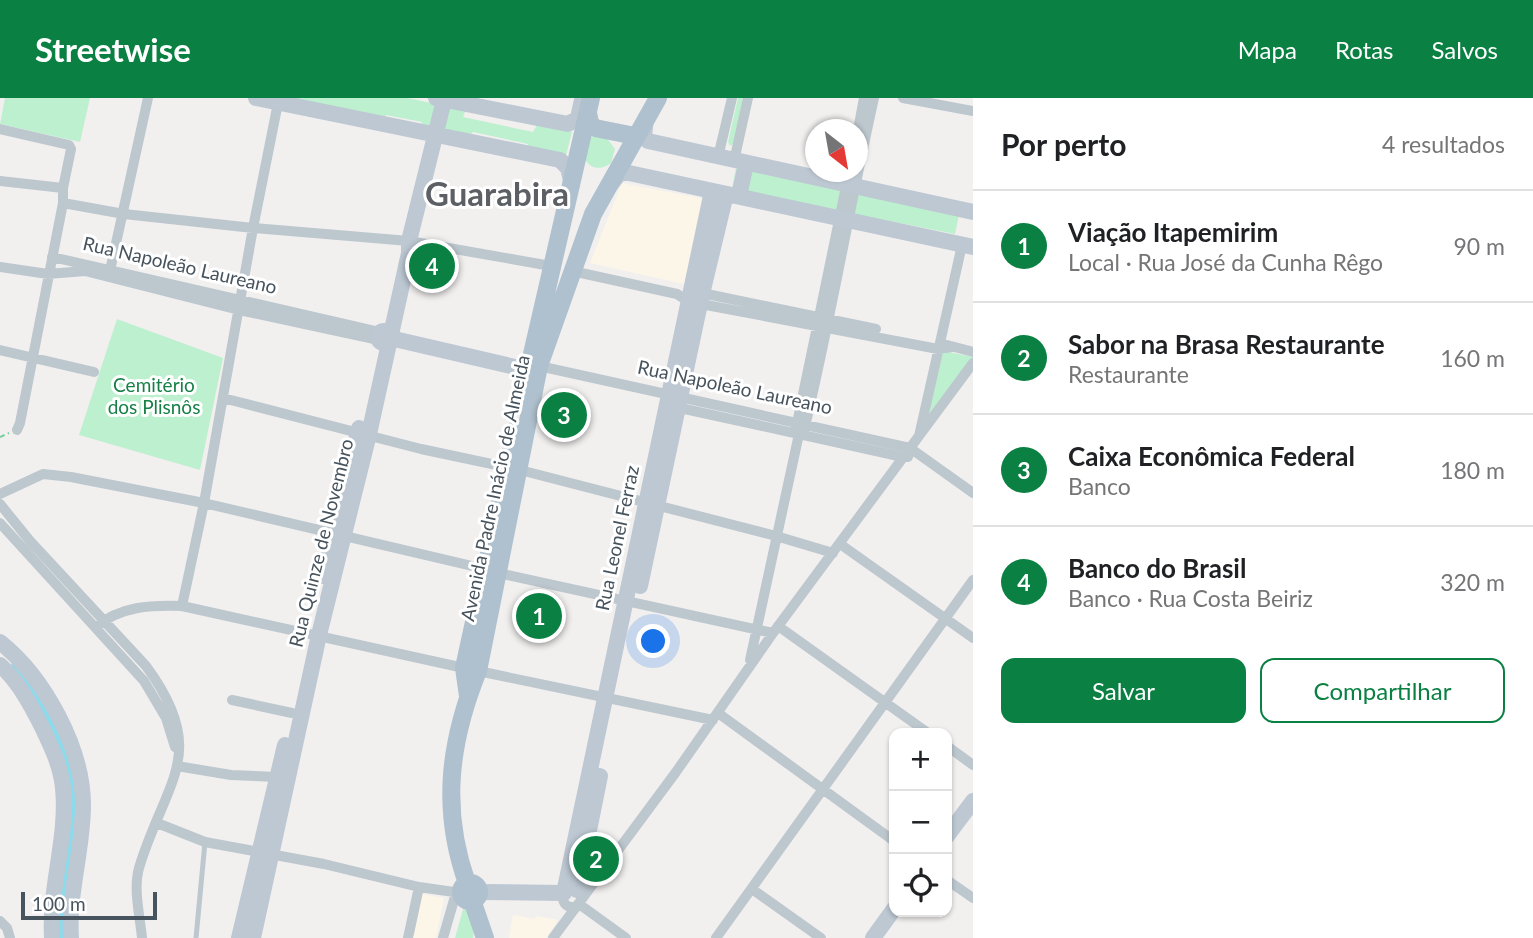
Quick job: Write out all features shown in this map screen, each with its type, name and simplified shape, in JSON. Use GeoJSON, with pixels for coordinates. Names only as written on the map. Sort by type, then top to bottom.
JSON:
{"type":"FeatureCollection","features":[{"type":"Feature","properties":{"kind":"main road","name":"Avenida Padre Inácio de Almeida"},"geometry":{"type":"LineString","coordinates":[[534,368],[593,214],[658,98]]}},
{"type":"Feature","properties":{"kind":"main road","name":"Avenida Padre Inácio de Almeida"},"geometry":{"type":"LineString","coordinates":[[482,936],[467,892],[453,834],[450,788],[452,771],[534,368],[551,266],[577,164],[587,103]]}},
{"type":"Feature","properties":{"kind":"main road"},"geometry":{"type":"LineString","coordinates":[[587,103],[590,123],[597,129],[635,136]]}},
{"type":"Feature","properties":{"kind":"main road"},"geometry":{"type":"LineString","coordinates":[[551,266],[555,260],[562,258],[569,261],[572,271]]}},
{"type":"Feature","properties":{"kind":"street"},"geometry":{"type":"LineString","coordinates":[[110,273],[148,98]]}},
{"type":"Feature","properties":{"kind":"street"},"geometry":{"type":"LineString","coordinates":[[256,98],[279,100],[560,160],[568,168],[572,185]]}},
{"type":"Feature","properties":{"kind":"street"},"geometry":{"type":"LineString","coordinates":[[732,98],[733,161]]}},
{"type":"Feature","properties":{"kind":"street"},"geometry":{"type":"LineString","coordinates":[[733,161],[748,98]]}},
{"type":"Feature","properties":{"kind":"street"},"geometry":{"type":"LineString","coordinates":[[860,119],[864,98]]}},
{"type":"Feature","properties":{"kind":"street"},"geometry":{"type":"LineString","coordinates":[[868,119],[874,98]]}},
{"type":"Feature","properties":{"kind":"street"},"geometry":{"type":"LineString","coordinates":[[903,98],[973,111]]}},
{"type":"Feature","properties":{"kind":"street"},"geometry":{"type":"LineString","coordinates":[[441,99],[566,124],[578,118],[587,103]]}},
{"type":"Feature","properties":{"kind":"street","name":"Rua Quinze de Novembro"},"geometry":{"type":"LineString","coordinates":[[266,853],[383,337],[409,253],[409,242],[441,99]]}},
{"type":"Feature","properties":{"kind":"street"},"geometry":{"type":"LineString","coordinates":[[181,606],[204,503],[253,228],[279,100]]}},
{"type":"Feature","properties":{"kind":"street"},"geometry":{"type":"LineString","coordinates":[[646,118],[644,137],[648,141],[733,161],[805,173]]}},
{"type":"Feature","properties":{"kind":"street"},"geometry":{"type":"LineString","coordinates":[[0,129],[68,145],[70,155],[63,188],[63,203],[17,430]]}},
{"type":"Feature","properties":{"kind":"street","name":"Rua Leonel Ferraz"},"geometry":{"type":"LineString","coordinates":[[571,898],[692,297],[726,194],[733,161]]}},
{"type":"Feature","properties":{"kind":"street"},"geometry":{"type":"LineString","coordinates":[[604,194],[620,173],[673,182],[967,246],[939,346],[919,439]]}},
{"type":"Feature","properties":{"kind":"street"},"geometry":{"type":"LineString","coordinates":[[0,181],[63,188]]}},
{"type":"Feature","properties":{"kind":"street"},"geometry":{"type":"LineString","coordinates":[[747,670],[758,630],[823,322],[850,182]]}},
{"type":"Feature","properties":{"kind":"street"},"geometry":{"type":"LineString","coordinates":[[854,182],[973,212]]}},
{"type":"Feature","properties":{"kind":"street"},"geometry":{"type":"LineString","coordinates":[[63,203],[124,214],[409,242],[551,266]]}},
{"type":"Feature","properties":{"kind":"street","name":"Rua Napoleão Laureano"},"geometry":{"type":"LineString","coordinates":[[52,257],[240,306],[534,368],[911,454],[973,493]]}},
{"type":"Feature","properties":{"kind":"street","name":"Rua Napoleão Laureano"},"geometry":{"type":"LineString","coordinates":[[0,267],[48,274],[85,271],[110,273]]}},
{"type":"Feature","properties":{"kind":"street"},"geometry":{"type":"LineString","coordinates":[[572,271],[973,352]]}},
{"type":"Feature","properties":{"kind":"street"},"geometry":{"type":"LineString","coordinates":[[0,350],[94,372]]}},
{"type":"Feature","properties":{"kind":"street"},"geometry":{"type":"LineString","coordinates":[[553,938],[568,919],[571,898],[715,716],[776,630],[911,454],[973,363]]}},
{"type":"Feature","properties":{"kind":"street"},"geometry":{"type":"LineString","coordinates":[[223,398],[421,449],[514,469],[837,549],[946,617],[973,638]]}},
{"type":"Feature","properties":{"kind":"street"},"geometry":{"type":"LineString","coordinates":[[0,494],[47,474],[204,503],[492,571],[758,630],[776,630],[921,728]]}},
{"type":"Feature","properties":{"kind":"street"},"geometry":{"type":"LineString","coordinates":[[0,504],[100,624],[146,666],[160,684],[175,715],[175,771],[138,878],[142,938]]}},
{"type":"Feature","properties":{"kind":"street"},"geometry":{"type":"LineString","coordinates":[[0,523],[63,582]]}},
{"type":"Feature","properties":{"kind":"street"},"geometry":{"type":"LineString","coordinates":[[716,938],[973,580]]}},
{"type":"Feature","properties":{"kind":"street"},"geometry":{"type":"LineString","coordinates":[[100,624],[122,612],[144,606],[181,606],[471,670],[715,716],[889,838]]}},
{"type":"Feature","properties":{"kind":"street","name":"Rua Quinze de Novembro"},"geometry":{"type":"LineString","coordinates":[[266,853],[277,778],[315,634]]}},
{"type":"Feature","properties":{"kind":"street"},"geometry":{"type":"LineString","coordinates":[[0,642],[24,664],[46,695],[67,736],[78,770],[83,806],[72,894],[71,938]]}},
{"type":"Feature","properties":{"kind":"street"},"geometry":{"type":"LineString","coordinates":[[0,665],[17,684],[37,718],[52,750],[63,786],[63,822],[52,896],[52,938]]}},
{"type":"Feature","properties":{"kind":"street"},"geometry":{"type":"LineString","coordinates":[[232,700],[292,713]]}},
{"type":"Feature","properties":{"kind":"street"},"geometry":{"type":"LineString","coordinates":[[952,750],[973,765]]}},
{"type":"Feature","properties":{"kind":"street"},"geometry":{"type":"LineString","coordinates":[[175,771],[277,778]]}},
{"type":"Feature","properties":{"kind":"street"},"geometry":{"type":"LineString","coordinates":[[952,829],[973,801]]}},
{"type":"Feature","properties":{"kind":"street"},"geometry":{"type":"LineString","coordinates":[[157,823],[205,842],[324,864],[419,887],[571,898],[626,938]]}},
{"type":"Feature","properties":{"kind":"street"},"geometry":{"type":"LineString","coordinates":[[239,938],[266,853]]}},
{"type":"Feature","properties":{"kind":"street"},"geometry":{"type":"LineString","coordinates":[[253,938],[266,853]]}},
{"type":"Feature","properties":{"kind":"street"},"geometry":{"type":"LineString","coordinates":[[952,883],[973,898]]}},
{"type":"Feature","properties":{"kind":"street"},"geometry":{"type":"LineString","coordinates":[[408,938],[419,887]]}},
{"type":"Feature","properties":{"kind":"street"},"geometry":{"type":"LineString","coordinates":[[752,889],[821,938]]}},
{"type":"Feature","properties":{"kind":"street"},"geometry":{"type":"LineString","coordinates":[[443,938],[467,892]]}},
{"type":"Feature","properties":{"kind":"street"},"geometry":{"type":"LineString","coordinates":[[873,938],[889,916]]}},
{"type":"Feature","properties":{"kind":"street"},"geometry":{"type":"LineString","coordinates":[[0,921],[7,928],[10,938]]}},
{"type":"Feature","properties":{"kind":"lane"},"geometry":{"type":"LineString","coordinates":[[196,938],[205,842]]}},
{"type":"Feature","properties":{"kind":"shaded area"},"geometry":{"type":"Polygon","coordinates":[[[622,183],[705,199],[684,284],[590,263],[622,183]]]}},
{"type":"Feature","properties":{"kind":"shaded area"},"geometry":{"type":"Polygon","coordinates":[[[421,894],[444,898],[436,938],[412,938],[421,894]]]}},
{"type":"Feature","properties":{"kind":"shaded area"},"geometry":{"type":"Polygon","coordinates":[[[513,915],[558,920],[546,938],[509,938],[513,915]]]}},
{"type":"Feature","properties":{"kind":"green space"},"geometry":{"type":"Polygon","coordinates":[[[5,98],[90,98],[80,142],[0,124],[5,98]]]}},
{"type":"Feature","properties":{"kind":"green space"},"geometry":{"type":"Polygon","coordinates":[[[284,98],[408,98],[436,104],[429,129],[420,127],[422,122],[386,115],[383,120],[284,98]]]}},
{"type":"Feature","properties":{"kind":"green space"},"geometry":{"type":"Polygon","coordinates":[[[738,98],[743,98],[733,144],[730,146],[728,142],[738,98]]]}},
{"type":"Feature","properties":{"kind":"green space"},"geometry":{"type":"Polygon","coordinates":[[[449,106],[466,109],[463,117],[533,132],[537,125],[572,132],[565,159],[526,150],[528,144],[473,132],[468,137],[442,132],[449,106]]]}},
{"type":"Feature","properties":{"kind":"green space"},"geometry":{"type":"Polygon","coordinates":[[[591,137],[606,137],[615,149],[611,163],[599,168],[592,167],[584,158],[591,137]]]}},
{"type":"Feature","properties":{"kind":"green space"},"geometry":{"type":"Polygon","coordinates":[[[736,168],[843,191],[839,212],[732,188],[736,168]]]}},
{"type":"Feature","properties":{"kind":"green space"},"geometry":{"type":"Polygon","coordinates":[[[855,193],[959,215],[955,234],[854,214],[855,193]]]}},
{"type":"Feature","properties":{"kind":"green space","name":"Cemitério dos Plisnôs"},"geometry":{"type":"Polygon","coordinates":[[[117,319],[223,358],[200,470],[79,435],[117,319]]]}},
{"type":"Feature","properties":{"kind":"green space"},"geometry":{"type":"Polygon","coordinates":[[[939,350],[973,357],[973,361],[926,426],[939,350]]]}},
{"type":"Feature","properties":{"kind":"green space"},"geometry":{"type":"Polygon","coordinates":[[[465,902],[474,931],[473,938],[455,938],[465,902]]]}},
{"type":"Feature","properties":{"kind":"waterway"},"geometry":{"type":"LineString","coordinates":[[16,666],[37,699],[67,760],[73,796],[73,828],[64,888],[63,938]]}},
{"type":"Feature","properties":{"kind":"place","name":"Banco do Brasil"},"geometry":{"type":"Point","coordinates":[432,266]}},
{"type":"Feature","properties":{"kind":"place","name":"Caixa Econômica Federal"},"geometry":{"type":"Point","coordinates":[564,415]}},
{"type":"Feature","properties":{"kind":"place","name":"Viação Itapemirim"},"geometry":{"type":"Point","coordinates":[539,616]}},
{"type":"Feature","properties":{"kind":"place","name":"Sabor na Brasa Restaurante"},"geometry":{"type":"Point","coordinates":[596,859]}},
{"type":"Feature","properties":{"kind":"district","name":"Guarabira"},"geometry":{"type":"Point","coordinates":[497,194]}}]}
